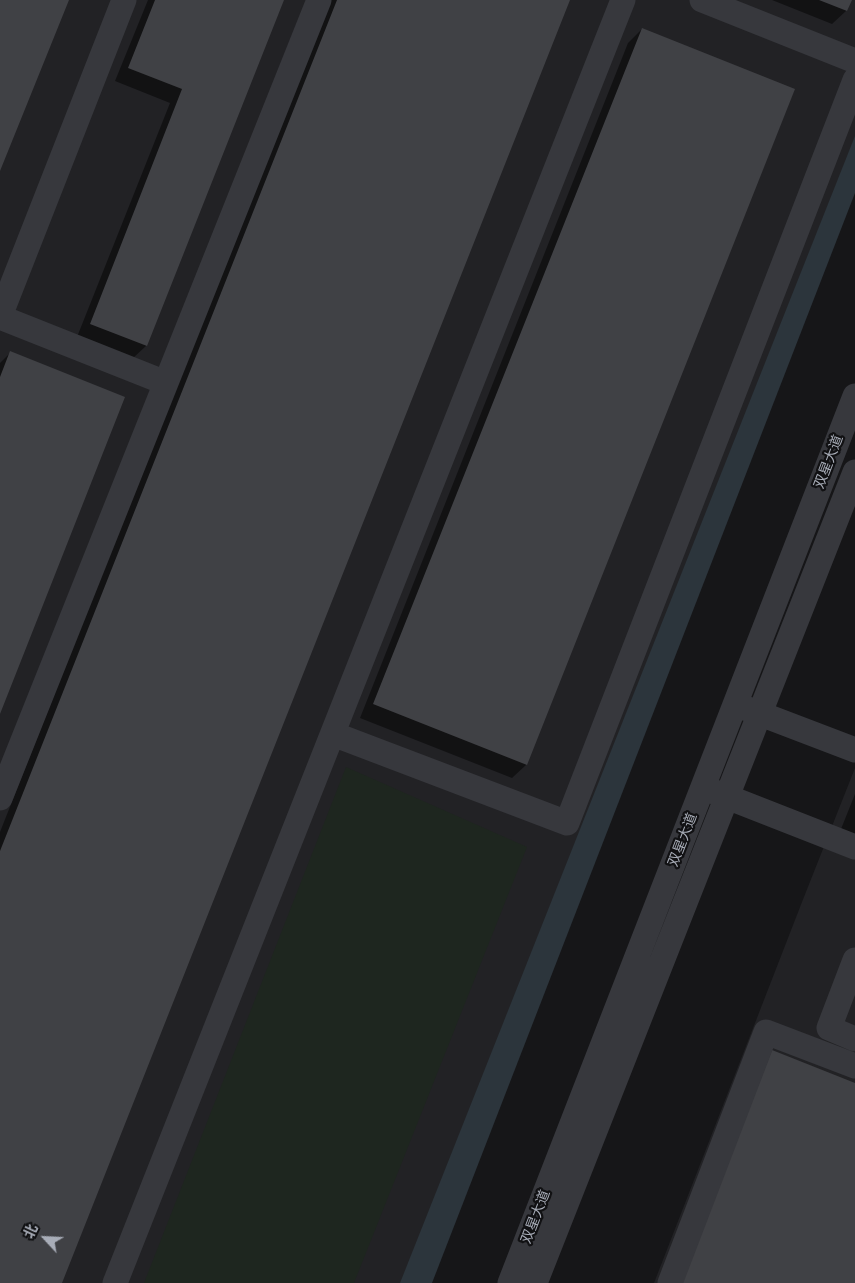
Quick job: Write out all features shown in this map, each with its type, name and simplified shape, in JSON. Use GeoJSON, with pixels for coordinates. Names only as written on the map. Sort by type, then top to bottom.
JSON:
{"type":"FeatureCollection","features":[{"type":"Feature","properties":{"kind":"street"},"geometry":{"type":"LineString","coordinates":[[124,0],[0,316],[166,384]]}},
{"type":"Feature","properties":{"kind":"street"},"geometry":{"type":"LineString","coordinates":[[0,798],[319,0]]}},
{"type":"Feature","properties":{"kind":"street"},"geometry":{"type":"LineString","coordinates":[[115,1283],[623,0]]}},
{"type":"Feature","properties":{"kind":"street"},"geometry":{"type":"LineString","coordinates":[[702,0],[855,61]]}},
{"type":"Feature","properties":{"kind":"street"},"geometry":{"type":"LineString","coordinates":[[333,734],[567,823],[855,80]]}},
{"type":"Feature","properties":{"kind":"street","name":"双星大道"},"geometry":{"type":"LineString","coordinates":[[510,1283],[855,396]]}},
{"type":"Feature","properties":{"kind":"street","name":"双星大道"},"geometry":{"type":"LineString","coordinates":[[535,1283],[855,472]]}},
{"type":"Feature","properties":{"kind":"street"},"geometry":{"type":"LineString","coordinates":[[735,704],[855,750]]}},
{"type":"Feature","properties":{"kind":"street"},"geometry":{"type":"LineString","coordinates":[[703,787],[855,847]]}},
{"type":"Feature","properties":{"kind":"street"},"geometry":{"type":"LineString","coordinates":[[855,960],[829,1028],[855,1038]]}},
{"type":"Feature","properties":{"kind":"street"},"geometry":{"type":"LineString","coordinates":[[670,1283],[766,1032],[855,1066]]}},
{"type":"Feature","properties":{"kind":"shaded area"},"geometry":{"type":"Polygon","coordinates":[[[0,0],[855,0],[855,159],[407,1283],[0,1283],[0,0]]]}},
{"type":"Feature","properties":{"kind":"shaded area"},"geometry":{"type":"Polygon","coordinates":[[[855,136],[855,193],[432,1283],[400,1283],[855,136]]]}},
{"type":"Feature","properties":{"kind":"shaded area"},"geometry":{"type":"Polygon","coordinates":[[[346,767],[527,847],[354,1283],[144,1283],[346,767]]]}},
{"type":"Feature","properties":{"kind":"shaded area"},"geometry":{"type":"Polygon","coordinates":[[[855,768],[855,1283],[654,1283],[802,902],[855,768]]]}},
{"type":"Feature","properties":{"kind":"building"},"geometry":{"type":"Polygon","coordinates":[[[0,0],[69,0],[0,171],[0,0]]]}},
{"type":"Feature","properties":{"kind":"building"},"geometry":{"type":"Polygon","coordinates":[[[155,0],[284,0],[147,346],[90,324],[182,89],[128,68],[155,0]]]}},
{"type":"Feature","properties":{"kind":"building"},"geometry":{"type":"Polygon","coordinates":[[[337,0],[570,0],[62,1283],[0,1283],[0,851],[337,0]]]}},
{"type":"Feature","properties":{"kind":"building"},"geometry":{"type":"Polygon","coordinates":[[[819,0],[852,0],[847,11],[819,0]]]}},
{"type":"Feature","properties":{"kind":"building"},"geometry":{"type":"Polygon","coordinates":[[[642,28],[795,89],[527,765],[373,704],[642,28]]]}},
{"type":"Feature","properties":{"kind":"building"},"geometry":{"type":"Polygon","coordinates":[[[10,351],[125,397],[0,714],[0,377],[10,351]]]}},
{"type":"Feature","properties":{"kind":"building"},"geometry":{"type":"Polygon","coordinates":[[[772,1050],[855,1083],[855,1283],[681,1283],[772,1050]]]}}]}
